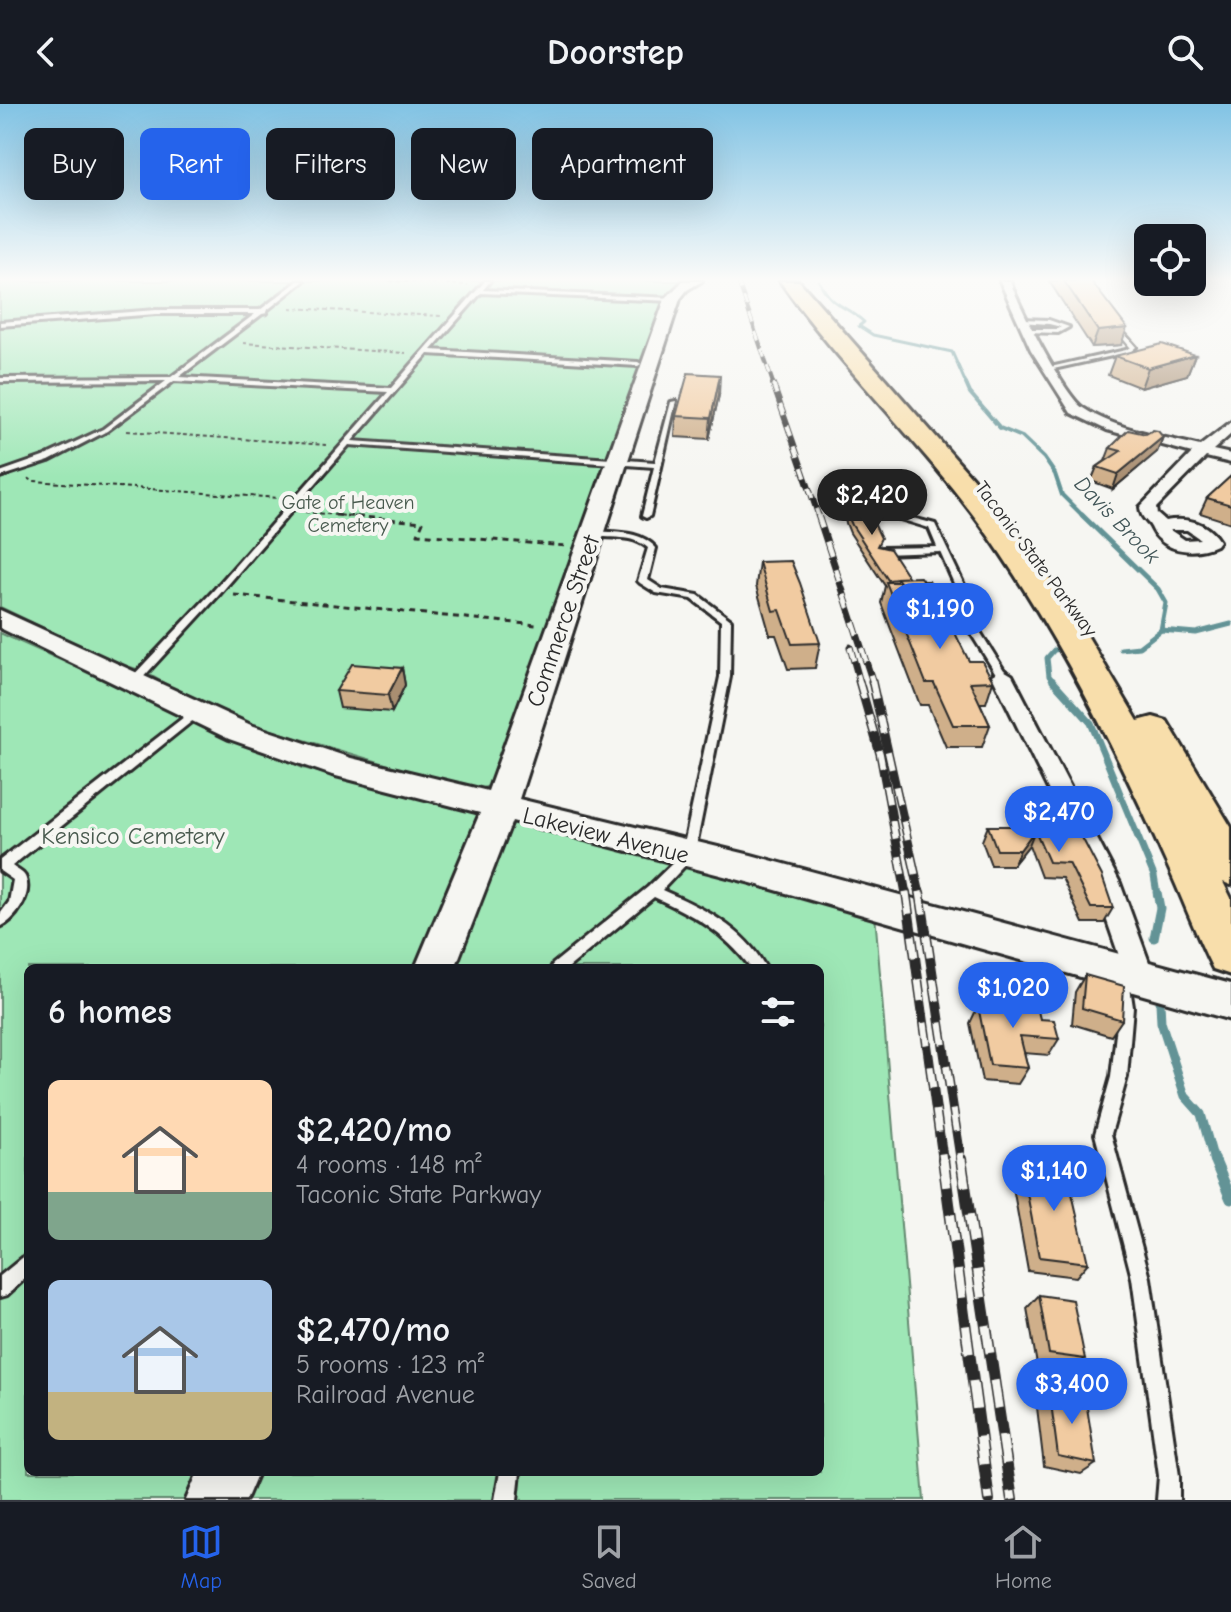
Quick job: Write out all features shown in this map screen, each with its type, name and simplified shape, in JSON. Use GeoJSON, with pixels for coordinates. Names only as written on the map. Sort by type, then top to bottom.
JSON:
{"type":"FeatureCollection","features":[{"type":"Feature","properties":{"kind":"highway","name":"Taconic State Parkway"},"geometry":{"type":"LineString","coordinates":[[842,346],[954,471],[1037,582],[1107,699],[1190,863],[1231,954]]}},
{"type":"Feature","properties":{"kind":"highway","name":"Taconic State Parkway"},"geometry":{"type":"LineString","coordinates":[[854,346],[965,467],[1030,545],[1138,705],[1231,867]]}},
{"type":"Feature","properties":{"kind":"street","name":"Commerce Street"},"geometry":{"type":"LineString","coordinates":[[437,964],[499,809],[657,346]]}},
{"type":"Feature","properties":{"kind":"street"},"geometry":{"type":"LineString","coordinates":[[1036,346],[1062,391],[1083,415],[1112,427],[1231,459]]}},
{"type":"Feature","properties":{"kind":"street"},"geometry":{"type":"LineString","coordinates":[[1162,527],[1149,515],[1148,507],[1231,426]]}},
{"type":"Feature","properties":{"kind":"street","name":"Lakeview Avenue"},"geometry":{"type":"LineString","coordinates":[[0,618],[197,712],[281,747],[499,809],[751,869],[1231,1002]]}},
{"type":"Feature","properties":{"kind":"street"},"geometry":{"type":"LineString","coordinates":[[1002,675],[1107,883],[1130,974]]}},
{"type":"Feature","properties":{"kind":"street"},"geometry":{"type":"LineString","coordinates":[[216,1500],[226,1476]]}},
{"type":"Feature","properties":{"kind":"lane"},"geometry":{"type":"LineString","coordinates":[[0,475],[78,445],[105,430],[220,346]]}},
{"type":"Feature","properties":{"kind":"lane"},"geometry":{"type":"LineString","coordinates":[[133,682],[216,593],[390,390],[432,346]]}},
{"type":"Feature","properties":{"kind":"lane"},"geometry":{"type":"LineString","coordinates":[[1049,368],[1133,346]]}},
{"type":"Feature","properties":{"kind":"lane"},"geometry":{"type":"LineString","coordinates":[[426,353],[638,364]]}},
{"type":"Feature","properties":{"kind":"lane"},"geometry":{"type":"LineString","coordinates":[[0,380],[176,379],[390,390]]}},
{"type":"Feature","properties":{"kind":"lane"},"geometry":{"type":"LineString","coordinates":[[646,516],[674,402]]}},
{"type":"Feature","properties":{"kind":"lane"},"geometry":{"type":"LineString","coordinates":[[346,444],[659,465]]}},
{"type":"Feature","properties":{"kind":"lane"},"geometry":{"type":"LineString","coordinates":[[868,514],[890,514],[932,526],[962,591],[959,606],[1002,675]]}},
{"type":"Feature","properties":{"kind":"lane"},"geometry":{"type":"LineString","coordinates":[[563,964],[653,891],[688,856],[725,677],[726,620],[695,597],[659,591],[643,581],[652,548],[647,541],[632,537],[590,541]]}},
{"type":"Feature","properties":{"kind":"lane"},"geometry":{"type":"LineString","coordinates":[[881,551],[943,549]]}},
{"type":"Feature","properties":{"kind":"lane"},"geometry":{"type":"LineString","coordinates":[[904,592],[962,591]]}},
{"type":"Feature","properties":{"kind":"lane"},"geometry":{"type":"LineString","coordinates":[[0,922],[20,897],[20,878],[2,865],[197,712]]}},
{"type":"Feature","properties":{"kind":"lane"},"geometry":{"type":"LineString","coordinates":[[653,891],[721,923],[756,964]]}},
{"type":"Feature","properties":{"kind":"lane"},"geometry":{"type":"LineString","coordinates":[[1130,974],[1119,1077],[1103,1134],[1141,1278],[1169,1476],[1168,1500]]}},
{"type":"Feature","properties":{"kind":"lane"},"geometry":{"type":"LineString","coordinates":[[0,1288],[24,1267]]}},
{"type":"Feature","properties":{"kind":"lane"},"geometry":{"type":"LineString","coordinates":[[506,1500],[509,1476]]}},
{"type":"Feature","properties":{"kind":"path"},"geometry":{"type":"LineString","coordinates":[[301,346],[426,353]]}},
{"type":"Feature","properties":{"kind":"path"},"geometry":{"type":"LineString","coordinates":[[105,430],[346,444]]}},
{"type":"Feature","properties":{"kind":"path"},"geometry":{"type":"LineString","coordinates":[[16,470],[33,481],[296,500]]}},
{"type":"Feature","properties":{"kind":"path"},"geometry":{"type":"LineString","coordinates":[[287,511],[423,522],[418,534],[590,541]]}},
{"type":"Feature","properties":{"kind":"path"},"geometry":{"type":"LineString","coordinates":[[216,593],[562,627]]}},
{"type":"Feature","properties":{"kind":"green space","name":"Gate of Heaven Cemetery"},"geometry":{"type":"Polygon","coordinates":[[[0,346],[651,346],[495,783],[477,791],[257,726],[195,701],[143,671],[117,663],[0,607],[0,346]]]}},
{"type":"Feature","properties":{"kind":"green space","name":"Kensico Cemetery"},"geometry":{"type":"Polygon","coordinates":[[[0,633],[303,768],[875,914],[924,1500],[0,1500],[0,633]]]}},
{"type":"Feature","properties":{"kind":"building"},"geometry":{"type":"Polygon","coordinates":[[[1154,346],[1168,346],[1195,355],[1148,368],[1115,356],[1154,346]]]}},
{"type":"Feature","properties":{"kind":"building"},"geometry":{"type":"Polygon","coordinates":[[[688,373],[720,375],[711,418],[676,416],[688,373]]]}},
{"type":"Feature","properties":{"kind":"building"},"geometry":{"type":"Polygon","coordinates":[[[1128,430],[1146,434],[1158,431],[1163,437],[1118,474],[1097,467],[1121,451],[1110,448],[1128,430]]]}},
{"type":"Feature","properties":{"kind":"building"},"geometry":{"type":"Polygon","coordinates":[[[1231,476],[1231,505],[1207,498],[1231,476]]]}},
{"type":"Feature","properties":{"kind":"building"},"geometry":{"type":"Polygon","coordinates":[[[860,495],[863,507],[881,538],[877,546],[890,549],[909,578],[888,580],[852,525],[839,496],[860,495]]]}},
{"type":"Feature","properties":{"kind":"building"},"geometry":{"type":"Polygon","coordinates":[[[791,561],[820,643],[792,644],[780,610],[773,611],[759,562],[791,561]]]}},
{"type":"Feature","properties":{"kind":"building"},"geometry":{"type":"Polygon","coordinates":[[[920,577],[923,581],[929,581],[969,661],[982,661],[993,681],[970,682],[990,725],[953,725],[934,683],[926,683],[886,582],[920,577]]]}},
{"type":"Feature","properties":{"kind":"building"},"geometry":{"type":"Polygon","coordinates":[[[352,664],[402,668],[388,695],[336,691],[352,664]]]}},
{"type":"Feature","properties":{"kind":"building"},"geometry":{"type":"Polygon","coordinates":[[[1032,821],[1074,822],[1102,876],[1113,908],[1091,908],[1069,863],[1049,862],[1035,830],[1020,850],[997,850],[988,826],[1034,826],[1032,821]]]}},
{"type":"Feature","properties":{"kind":"building"},"geometry":{"type":"Polygon","coordinates":[[[1085,975],[1124,986],[1122,1020],[1082,1008],[1085,975]]]}},
{"type":"Feature","properties":{"kind":"building"},"geometry":{"type":"Polygon","coordinates":[[[1002,997],[1035,999],[1040,1019],[1054,1020],[1059,1039],[1020,1036],[1028,1068],[990,1065],[978,1006],[1005,1008],[1002,997]]]}},
{"type":"Feature","properties":{"kind":"building"},"geometry":{"type":"Polygon","coordinates":[[[1021,1161],[1066,1167],[1088,1263],[1039,1257],[1021,1161]]]}},
{"type":"Feature","properties":{"kind":"building"},"geometry":{"type":"Polygon","coordinates":[[[1039,1295],[1073,1300],[1085,1359],[1049,1354],[1039,1295]]]}},
{"type":"Feature","properties":{"kind":"building"},"geometry":{"type":"Polygon","coordinates":[[[1049,1388],[1085,1395],[1096,1464],[1058,1456],[1049,1388]]]}},
{"type":"Feature","properties":{"kind":"waterway","name":"Davis Brook"},"geometry":{"type":"LineString","coordinates":[[925,346],[952,352],[967,386]]}},
{"type":"Feature","properties":{"kind":"waterway","name":"Davis Brook"},"geometry":{"type":"LineString","coordinates":[[966,384],[1000,428],[1022,437],[1044,458],[1055,474],[1062,495],[1082,515]]}},
{"type":"Feature","properties":{"kind":"waterway","name":"Davis Brook"},"geometry":{"type":"LineString","coordinates":[[1082,515],[1158,589],[1166,603],[1161,630]]}},
{"type":"Feature","properties":{"kind":"waterway"},"geometry":{"type":"LineString","coordinates":[[1161,630],[1196,633],[1231,624]]}},
{"type":"Feature","properties":{"kind":"waterway","name":"Davis Brook"},"geometry":{"type":"LineString","coordinates":[[1121,649],[1139,647],[1161,630]]}},
{"type":"Feature","properties":{"kind":"waterway","name":"Davis Brook"},"geometry":{"type":"LineString","coordinates":[[1055,683],[1049,676],[1047,658],[1054,650],[1062,649]]}},
{"type":"Feature","properties":{"kind":"waterway","name":"Davis Brook"},"geometry":{"type":"LineString","coordinates":[[1053,681],[1091,723],[1154,876],[1157,894]]}},
{"type":"Feature","properties":{"kind":"waterway","name":"Davis Brook"},"geometry":{"type":"LineString","coordinates":[[1154,938],[1160,908],[1157,892]]}},
{"type":"Feature","properties":{"kind":"waterway","name":"Davis Brook"},"geometry":{"type":"LineString","coordinates":[[1160,1003],[1161,1022],[1185,1096],[1201,1114],[1214,1161]]}},
{"type":"Feature","properties":{"kind":"waterway","name":"Davis Brook"},"geometry":{"type":"LineString","coordinates":[[1214,1159],[1231,1199]]}},
{"type":"Feature","properties":{"kind":"railway"},"geometry":{"type":"LineString","coordinates":[[760,346],[774,386]]}},
{"type":"Feature","properties":{"kind":"railway"},"geometry":{"type":"LineString","coordinates":[[773,384],[819,517]]}},
{"type":"Feature","properties":{"kind":"railway"},"geometry":{"type":"LineString","coordinates":[[818,515],[873,683]]}},
{"type":"Feature","properties":{"kind":"railway"},"geometry":{"type":"LineString","coordinates":[[850,647],[860,683]]}},
{"type":"Feature","properties":{"kind":"railway"},"geometry":{"type":"LineString","coordinates":[[859,681],[880,754],[906,894]]}},
{"type":"Feature","properties":{"kind":"railway"},"geometry":{"type":"LineString","coordinates":[[872,681],[920,894]]}},
{"type":"Feature","properties":{"kind":"railway"},"geometry":{"type":"LineString","coordinates":[[906,892],[943,1161]]}},
{"type":"Feature","properties":{"kind":"railway"},"geometry":{"type":"LineString","coordinates":[[920,892],[961,1161]]}},
{"type":"Feature","properties":{"kind":"railway"},"geometry":{"type":"LineString","coordinates":[[943,1159],[989,1500]]}},
{"type":"Feature","properties":{"kind":"railway"},"geometry":{"type":"LineString","coordinates":[[961,1159],[1012,1500]]}}]}
